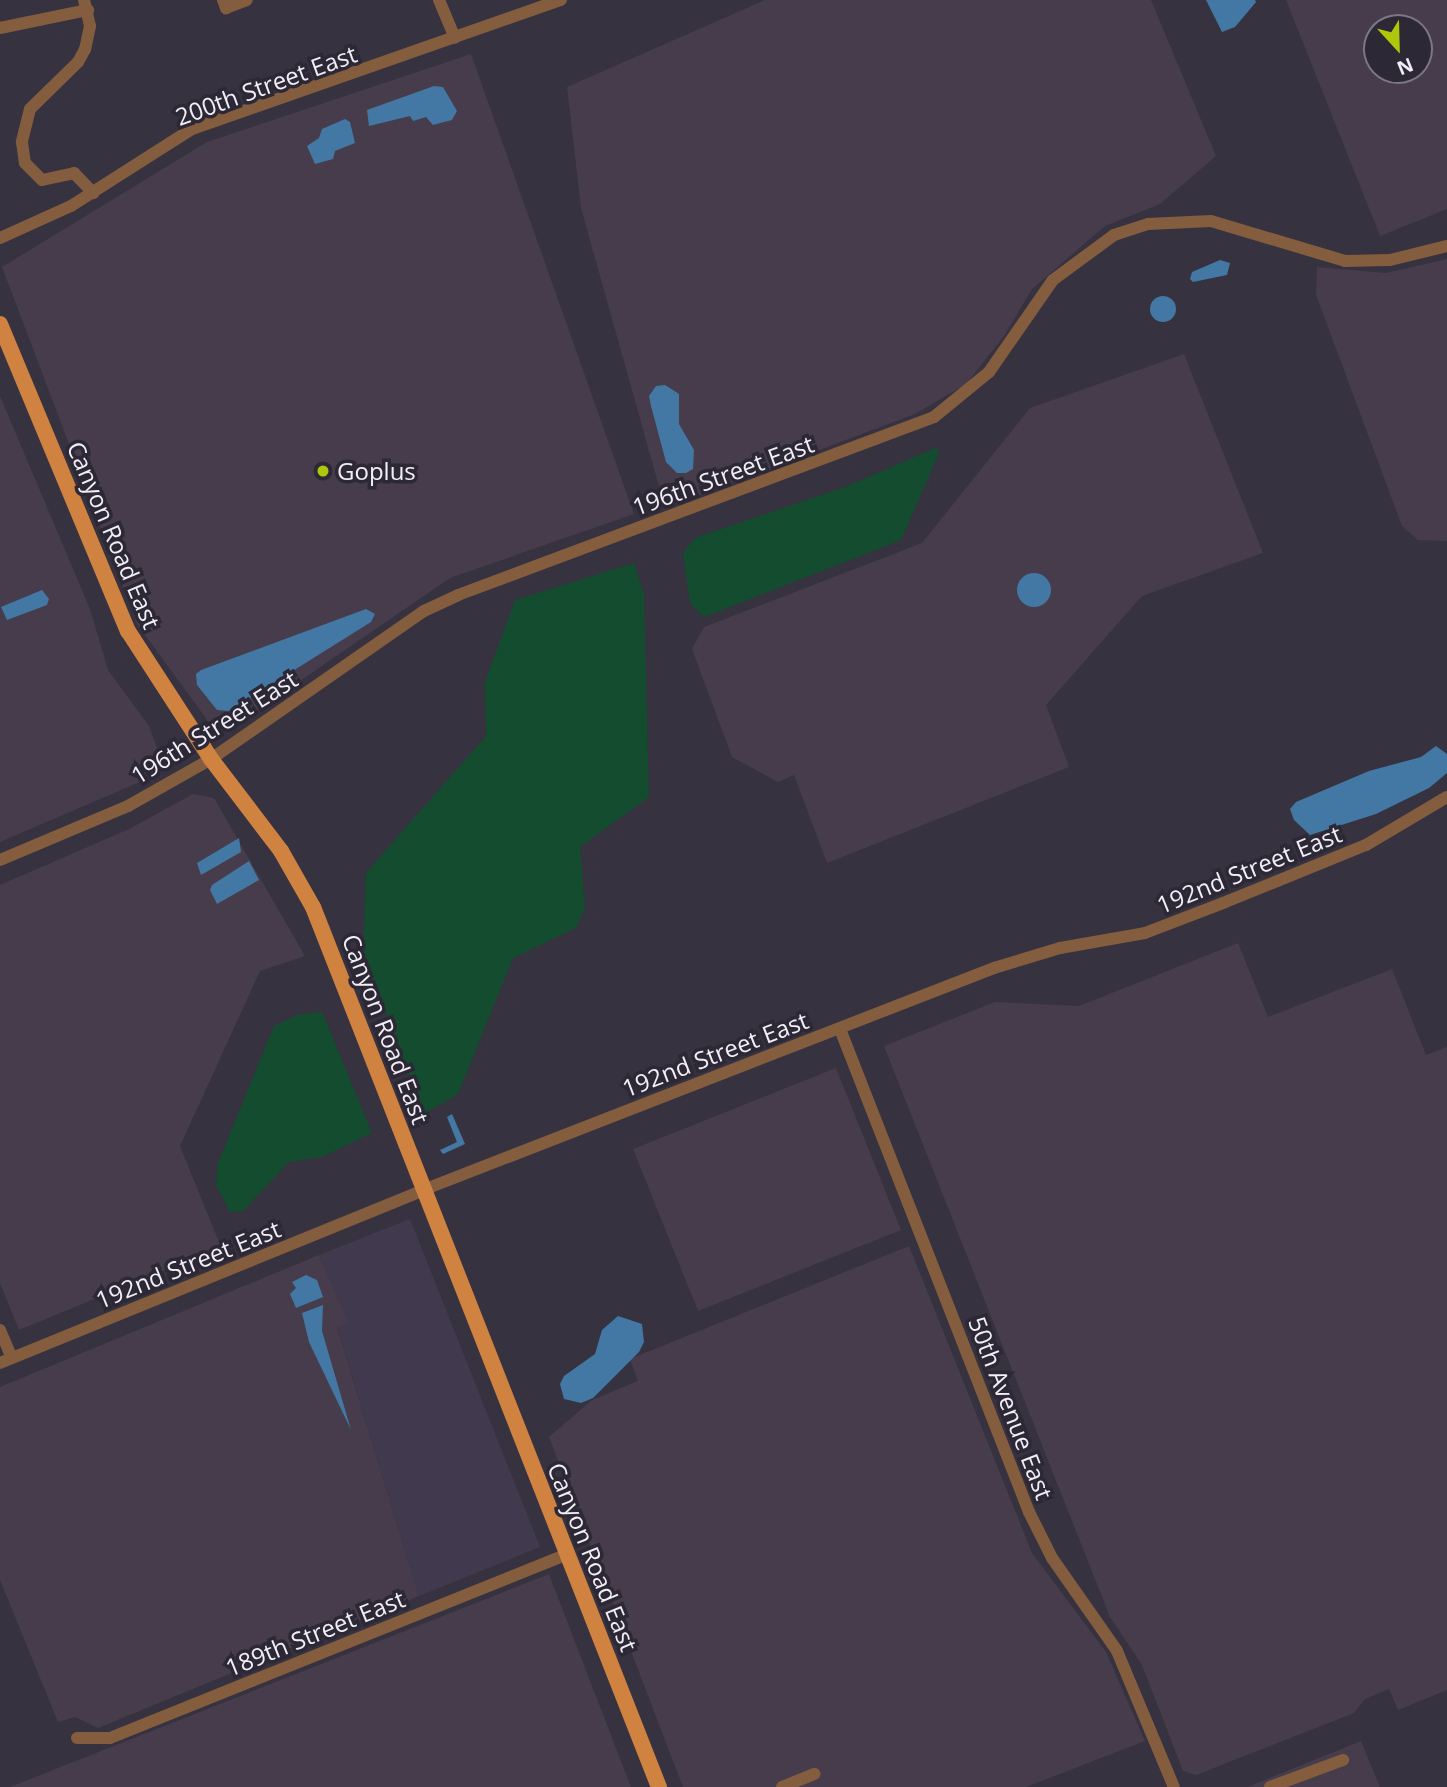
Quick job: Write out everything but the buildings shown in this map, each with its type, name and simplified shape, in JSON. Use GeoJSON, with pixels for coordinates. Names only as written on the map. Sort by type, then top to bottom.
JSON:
{"type":"FeatureCollection","features":[{"type":"Feature","properties":{"kind":"main road","name":"Canyon Road East"},"geometry":{"type":"LineString","coordinates":[[0,324],[111,597],[153,673],[211,759],[281,851],[313,907],[659,1787]]}},
{"type":"Feature","properties":{"kind":"street"},"geometry":{"type":"LineString","coordinates":[[224,4],[247,0]]}},
{"type":"Feature","properties":{"kind":"street"},"geometry":{"type":"LineString","coordinates":[[439,0],[455,38]]}},
{"type":"Feature","properties":{"kind":"street","name":"200th Street East"},"geometry":{"type":"LineString","coordinates":[[0,238],[93,193],[192,130],[561,0]]}},
{"type":"Feature","properties":{"kind":"street"},"geometry":{"type":"LineString","coordinates":[[0,28],[86,5],[89,32],[82,56],[30,109],[22,142],[25,163],[43,180],[74,173],[93,193]]}},
{"type":"Feature","properties":{"kind":"street","name":"196th Street East"},"geometry":{"type":"LineString","coordinates":[[0,860],[128,806],[211,759],[424,611],[458,595],[934,417],[989,372],[1054,279],[1114,235],[1148,224],[1211,221],[1345,261],[1390,260],[1447,246]]}},
{"type":"Feature","properties":{"kind":"street","name":"192nd Street East"},"geometry":{"type":"LineString","coordinates":[[6,1361],[423,1190],[1023,958],[1157,928],[1366,845],[1447,797]]}},
{"type":"Feature","properties":{"kind":"street","name":"50th Avenue East"},"geometry":{"type":"LineString","coordinates":[[840,1029],[1037,1532],[1117,1651],[1174,1787]]}},
{"type":"Feature","properties":{"kind":"street"},"geometry":{"type":"LineString","coordinates":[[0,1330],[6,1361]]}},
{"type":"Feature","properties":{"kind":"street","name":"189th Street East"},"geometry":{"type":"LineString","coordinates":[[76,1738],[110,1738],[567,1554]]}},
{"type":"Feature","properties":{"kind":"street"},"geometry":{"type":"LineString","coordinates":[[1270,1787],[1343,1760]]}},
{"type":"Feature","properties":{"kind":"street"},"geometry":{"type":"LineString","coordinates":[[782,1787],[815,1774]]}},
{"type":"Feature","properties":{"kind":"shaded area"},"geometry":{"type":"Polygon","coordinates":[[[765,0],[1151,0],[1216,156],[1160,204],[1105,226],[1032,289],[1004,336],[966,384],[915,414],[665,508],[581,208],[567,87],[765,0]]]}},
{"type":"Feature","properties":{"kind":"shaded area"},"geometry":{"type":"Polygon","coordinates":[[[1286,0],[1447,0],[1447,209],[1380,236],[1286,0]]]}},
{"type":"Feature","properties":{"kind":"shaded area"},"geometry":{"type":"Polygon","coordinates":[[[471,54],[634,514],[450,578],[233,727],[216,732],[137,624],[2,267],[207,142],[471,54]]]}},
{"type":"Feature","properties":{"kind":"shaded area"},"geometry":{"type":"Polygon","coordinates":[[[1447,259],[1447,541],[1418,540],[1402,526],[1316,295],[1317,267],[1386,273],[1447,259]]]}},
{"type":"Feature","properties":{"kind":"shaded area"},"geometry":{"type":"Polygon","coordinates":[[[1184,354],[1263,553],[1142,596],[1046,705],[1069,767],[827,863],[794,775],[778,782],[732,757],[692,649],[704,627],[922,543],[1030,408],[1184,354]]]}},
{"type":"Feature","properties":{"kind":"shaded area"},"geometry":{"type":"Polygon","coordinates":[[[0,396],[90,609],[108,670],[149,726],[161,759],[142,781],[0,842],[0,396]]]}},
{"type":"Feature","properties":{"kind":"shaded area"},"geometry":{"type":"Polygon","coordinates":[[[193,794],[214,798],[305,956],[260,971],[180,1146],[221,1247],[19,1330],[0,1283],[0,885],[129,829],[193,794]]]}},
{"type":"Feature","properties":{"kind":"shaded area"},"geometry":{"type":"Polygon","coordinates":[[[1238,943],[1268,1017],[1392,969],[1426,1055],[1447,1047],[1447,1690],[1398,1710],[1389,1689],[1365,1699],[1354,1713],[1196,1775],[1183,1771],[1142,1665],[1110,1617],[884,1046],[995,1002],[1079,1006],[1238,943]]]}},
{"type":"Feature","properties":{"kind":"shaded area"},"geometry":{"type":"Polygon","coordinates":[[[836,1068],[901,1230],[698,1311],[633,1149],[836,1068]]]}},
{"type":"Feature","properties":{"kind":"shaded area"},"geometry":{"type":"Polygon","coordinates":[[[410,1219],[540,1547],[419,1596],[337,1326],[347,1321],[319,1255],[410,1219]]]}},
{"type":"Feature","properties":{"kind":"shaded area"},"geometry":{"type":"Polygon","coordinates":[[[909,1246],[1032,1553],[1106,1652],[1145,1741],[1026,1787],[683,1787],[549,1437],[592,1400],[638,1381],[630,1359],[909,1246]]]}},
{"type":"Feature","properties":{"kind":"shaded area"},"geometry":{"type":"Polygon","coordinates":[[[319,1255],[348,1322],[337,1327],[419,1596],[98,1728],[75,1717],[58,1722],[0,1580],[0,1387],[319,1255]]]}},
{"type":"Feature","properties":{"kind":"shaded area"},"geometry":{"type":"Polygon","coordinates":[[[549,1574],[631,1787],[10,1787],[549,1574]]]}},
{"type":"Feature","properties":{"kind":"shaded area"},"geometry":{"type":"Polygon","coordinates":[[[1361,1741],[1380,1787],[1247,1787],[1361,1741]]]}},
{"type":"Feature","properties":{"kind":"green space"},"geometry":{"type":"Polygon","coordinates":[[[937,447],[938,455],[901,540],[704,617],[690,603],[683,553],[695,538],[848,486],[937,447]]]}},
{"type":"Feature","properties":{"kind":"green space"},"geometry":{"type":"Polygon","coordinates":[[[634,563],[644,595],[649,797],[580,847],[585,908],[576,928],[513,958],[458,1094],[424,1114],[363,952],[366,873],[486,736],[485,682],[515,600],[634,563]]]}},
{"type":"Feature","properties":{"kind":"green space"},"geometry":{"type":"Polygon","coordinates":[[[322,1012],[372,1133],[322,1157],[289,1162],[243,1211],[230,1212],[216,1185],[218,1163],[274,1026],[297,1015],[322,1012]]]}},
{"type":"Feature","properties":{"kind":"water"},"geometry":{"type":"Polygon","coordinates":[[[1206,0],[1256,2],[1235,27],[1222,32],[1206,0]]]}},
{"type":"Feature","properties":{"kind":"water"},"geometry":{"type":"Polygon","coordinates":[[[434,86],[443,87],[457,111],[452,120],[433,125],[426,117],[413,121],[410,116],[369,126],[367,110],[434,86]]]}},
{"type":"Feature","properties":{"kind":"water"},"geometry":{"type":"Polygon","coordinates":[[[345,119],[350,122],[355,143],[335,151],[333,159],[315,164],[307,146],[319,138],[322,129],[345,119]]]}},
{"type":"Feature","properties":{"kind":"water"},"geometry":{"type":"Polygon","coordinates":[[[1220,260],[1230,263],[1227,275],[1193,282],[1190,279],[1192,272],[1220,260]]]}},
{"type":"Feature","properties":{"kind":"water"},"geometry":{"type":"Polygon","coordinates":[[[1163,296],[1172,300],[1176,309],[1172,318],[1163,322],[1154,318],[1150,309],[1154,300],[1163,296]]]}},
{"type":"Feature","properties":{"kind":"water"},"geometry":{"type":"Polygon","coordinates":[[[665,385],[679,394],[679,424],[694,450],[693,469],[686,473],[677,473],[666,462],[651,406],[649,396],[656,386],[665,385]]]}},
{"type":"Feature","properties":{"kind":"water"},"geometry":{"type":"Polygon","coordinates":[[[1034,573],[1046,578],[1051,590],[1046,602],[1034,607],[1022,602],[1017,590],[1022,578],[1034,573]]]}},
{"type":"Feature","properties":{"kind":"water"},"geometry":{"type":"Polygon","coordinates":[[[42,590],[49,599],[47,605],[7,620],[1,607],[42,590]]]}},
{"type":"Feature","properties":{"kind":"water"},"geometry":{"type":"Polygon","coordinates":[[[366,609],[375,614],[371,622],[229,711],[217,710],[197,685],[196,674],[201,670],[366,609]]]}},
{"type":"Feature","properties":{"kind":"water"},"geometry":{"type":"Polygon","coordinates":[[[1436,746],[1447,754],[1447,773],[1429,788],[1376,814],[1310,835],[1294,820],[1290,809],[1296,802],[1369,771],[1421,757],[1436,746]]]}},
{"type":"Feature","properties":{"kind":"water"},"geometry":{"type":"Polygon","coordinates":[[[239,838],[241,852],[201,875],[197,863],[239,838]]]}},
{"type":"Feature","properties":{"kind":"water"},"geometry":{"type":"Polygon","coordinates":[[[249,861],[259,880],[217,904],[210,890],[212,885],[249,861]]]}},
{"type":"Feature","properties":{"kind":"water"},"geometry":{"type":"Polygon","coordinates":[[[452,1114],[465,1144],[443,1154],[440,1150],[457,1142],[447,1117],[452,1114]]]}},
{"type":"Feature","properties":{"kind":"water"},"geometry":{"type":"Polygon","coordinates":[[[306,1275],[317,1280],[323,1297],[296,1308],[290,1294],[296,1288],[292,1282],[306,1275]]]}},
{"type":"Feature","properties":{"kind":"water"},"geometry":{"type":"Polygon","coordinates":[[[323,1305],[322,1331],[351,1430],[309,1342],[302,1313],[323,1305]]]}},
{"type":"Feature","properties":{"kind":"water"},"geometry":{"type":"Polygon","coordinates":[[[618,1316],[642,1324],[644,1342],[639,1352],[593,1398],[581,1403],[564,1399],[560,1384],[564,1376],[595,1354],[602,1330],[618,1316]]]}},
{"type":"Feature","properties":{"kind":"place","name":"Goplus"},"geometry":{"type":"Point","coordinates":[323,471]}}]}
